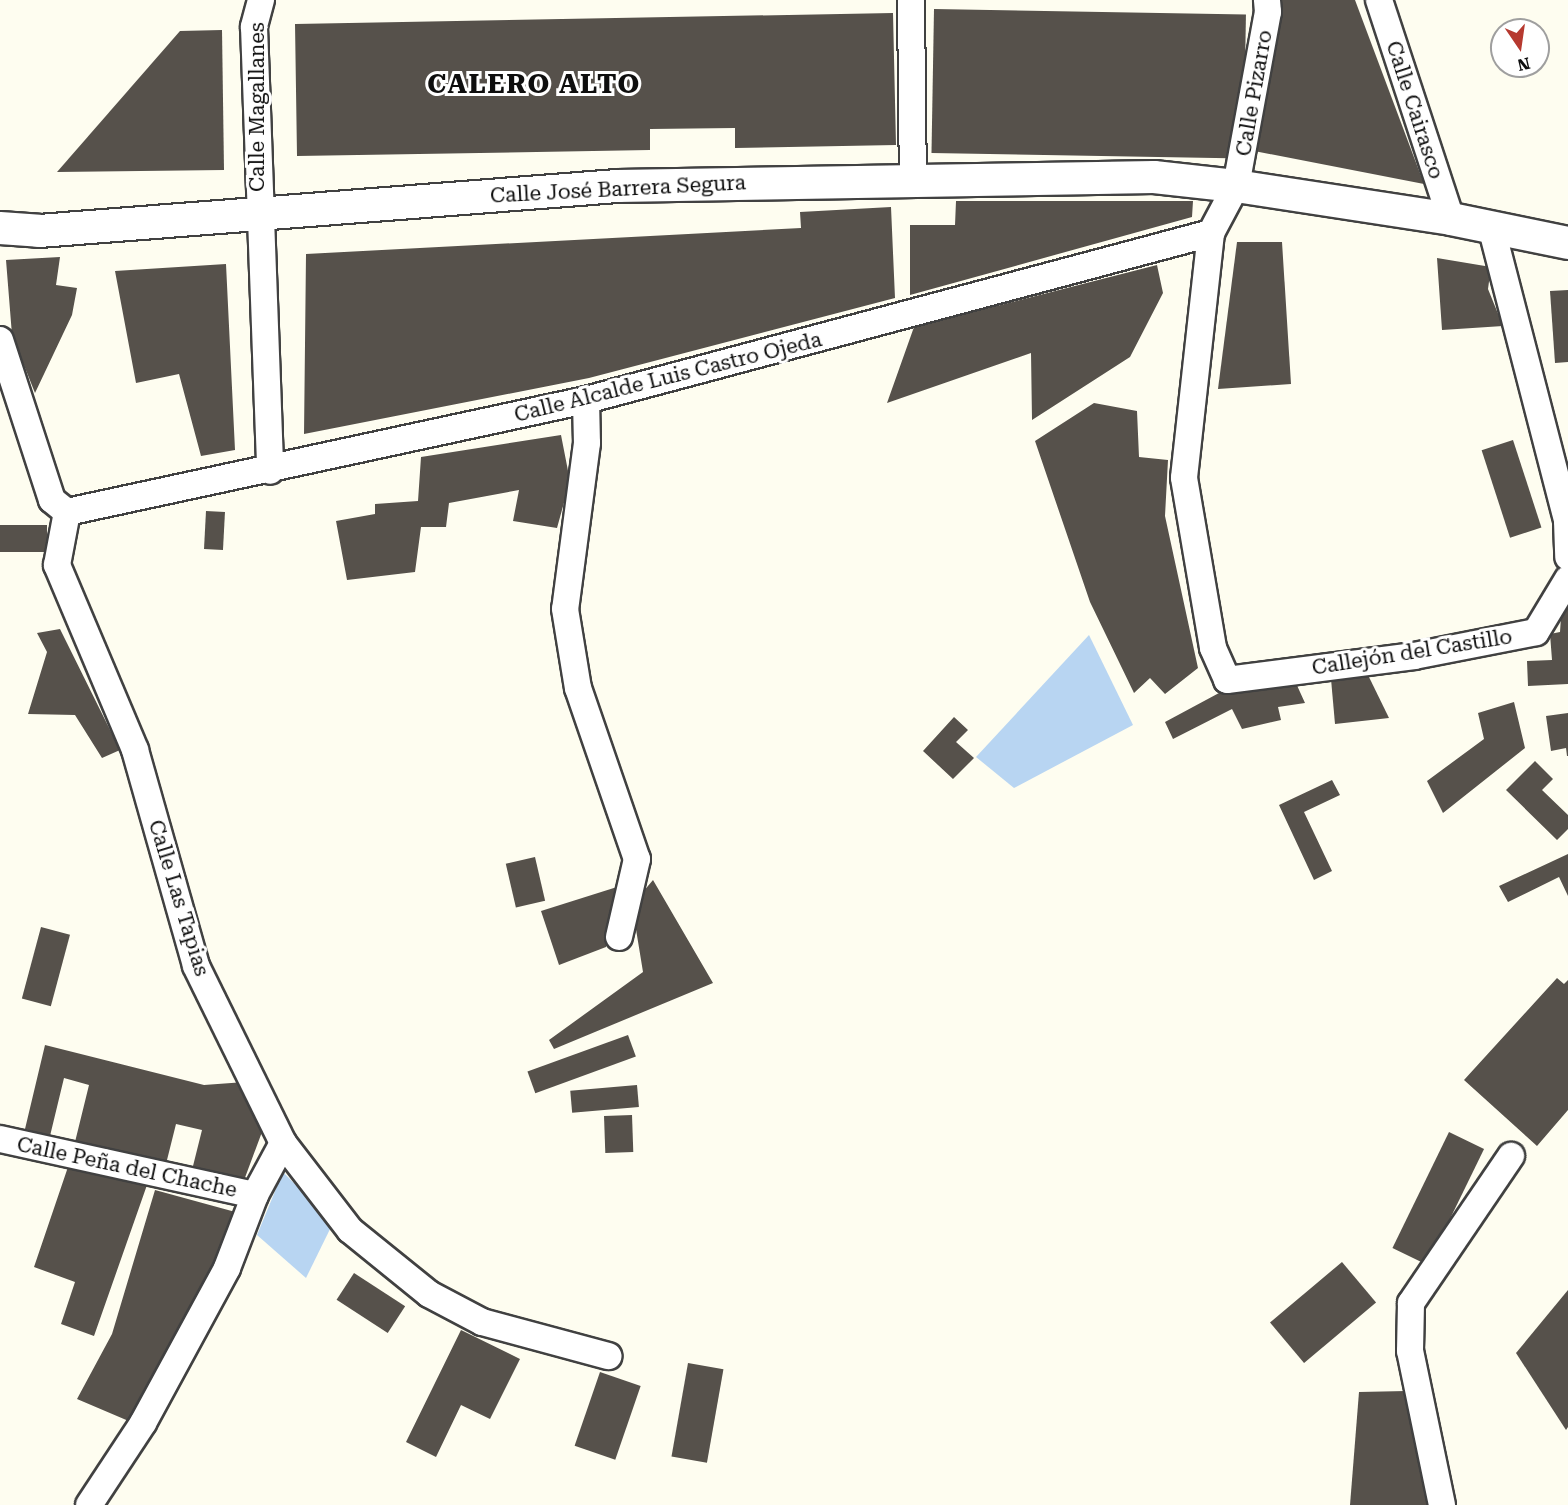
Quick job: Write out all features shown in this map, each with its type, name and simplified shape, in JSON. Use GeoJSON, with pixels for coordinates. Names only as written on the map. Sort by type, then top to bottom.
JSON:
{"type":"FeatureCollection","features":[{"type":"Feature","properties":{"kind":"street","name":"Calle Magallanes"},"geometry":{"type":"LineString","coordinates":[[261,0],[254,27],[258,214],[270,471]]}},
{"type":"Feature","properties":{"kind":"street"},"geometry":{"type":"LineString","coordinates":[[911,0],[913,178]]}},
{"type":"Feature","properties":{"kind":"street","name":"Calle Pizarro"},"geometry":{"type":"LineString","coordinates":[[1236,186],[1268,12],[1267,0]]}},
{"type":"Feature","properties":{"kind":"street","name":"Calle Cairasco"},"geometry":{"type":"LineString","coordinates":[[1379,0],[1451,219]]}},
{"type":"Feature","properties":{"kind":"street","name":"Calle José Barrera Segura"},"geometry":{"type":"LineString","coordinates":[[0,228],[39,231],[617,186],[913,178],[1154,177],[1236,186]]}},
{"type":"Feature","properties":{"kind":"street"},"geometry":{"type":"LineString","coordinates":[[1211,233],[1236,186],[1451,219],[1492,230],[1568,243]]}},
{"type":"Feature","properties":{"kind":"street"},"geometry":{"type":"LineString","coordinates":[[1492,230],[1567,520],[1568,556]]}},
{"type":"Feature","properties":{"kind":"street","name":"Calle Alcalde Luis Castro Ojeda"},"geometry":{"type":"LineString","coordinates":[[67,512],[270,471],[586,400],[1211,233]]}},
{"type":"Feature","properties":{"kind":"street","name":"Callejón del Castillo"},"geometry":{"type":"LineString","coordinates":[[1211,233],[1184,478],[1213,648],[1227,680],[1414,656],[1536,632],[1568,579]]}},
{"type":"Feature","properties":{"kind":"street"},"geometry":{"type":"LineString","coordinates":[[0,340],[52,500],[67,512]]}},
{"type":"Feature","properties":{"kind":"street"},"geometry":{"type":"LineString","coordinates":[[586,400],[587,442],[565,609],[578,688],[637,859],[620,936]]}},
{"type":"Feature","properties":{"kind":"street","name":"Calle Las Tapias"},"geometry":{"type":"LineString","coordinates":[[67,512],[57,565],[135,750],[196,966],[283,1143],[350,1230],[429,1294],[482,1322],[608,1356]]}},
{"type":"Feature","properties":{"kind":"street","name":"Calle Peña del Chache"},"geometry":{"type":"LineString","coordinates":[[0,1139],[255,1195]]}},
{"type":"Feature","properties":{"kind":"street"},"geometry":{"type":"LineString","coordinates":[[89,1505],[144,1423],[227,1268],[255,1195],[283,1143]]}},
{"type":"Feature","properties":{"kind":"street"},"geometry":{"type":"LineString","coordinates":[[1442,1505],[1410,1351],[1411,1303],[1511,1156]]}},
{"type":"Feature","properties":{"kind":"water"},"geometry":{"type":"Polygon","coordinates":[[[1089,635],[1133,725],[1014,788],[976,757],[1089,635]]]}},
{"type":"Feature","properties":{"kind":"water"},"geometry":{"type":"Polygon","coordinates":[[[283,1172],[333,1223],[306,1278],[257,1235],[283,1172]]]}},
{"type":"Feature","properties":{"kind":"building"},"geometry":{"type":"Polygon","coordinates":[[[1277,0],[1355,0],[1424,184],[1254,151],[1277,0]]]}},
{"type":"Feature","properties":{"kind":"building"},"geometry":{"type":"Polygon","coordinates":[[[934,9],[1246,14],[1243,158],[931,153],[934,9]]]}},
{"type":"Feature","properties":{"kind":"building"},"geometry":{"type":"Polygon","coordinates":[[[893,13],[896,145],[735,148],[735,128],[650,129],[650,150],[297,156],[295,24],[893,13]]]}},
{"type":"Feature","properties":{"kind":"building"},"geometry":{"type":"Polygon","coordinates":[[[222,30],[224,170],[57,172],[180,31],[222,30]]]}},
{"type":"Feature","properties":{"kind":"building"},"geometry":{"type":"Polygon","coordinates":[[[956,201],[1193,201],[1192,217],[910,295],[910,225],[955,225],[956,201]]]}},
{"type":"Feature","properties":{"kind":"building"},"geometry":{"type":"Polygon","coordinates":[[[891,207],[895,298],[589,378],[304,434],[306,254],[801,228],[800,212],[891,207]]]}},
{"type":"Feature","properties":{"kind":"building"},"geometry":{"type":"Polygon","coordinates":[[[1237,242],[1282,242],[1291,384],[1218,389],[1237,242]]]}},
{"type":"Feature","properties":{"kind":"building"},"geometry":{"type":"Polygon","coordinates":[[[60,257],[56,285],[77,288],[72,315],[35,393],[12,335],[6,260],[60,257]]]}},
{"type":"Feature","properties":{"kind":"building"},"geometry":{"type":"Polygon","coordinates":[[[1437,258],[1491,267],[1488,289],[1503,326],[1442,330],[1437,258]]]}},
{"type":"Feature","properties":{"kind":"building"},"geometry":{"type":"Polygon","coordinates":[[[226,264],[235,450],[201,456],[179,374],[136,383],[115,271],[226,264]]]}},
{"type":"Feature","properties":{"kind":"building"},"geometry":{"type":"Polygon","coordinates":[[[1157,265],[1163,293],[1130,357],[1032,420],[1031,353],[887,403],[914,327],[1157,265]]]}},
{"type":"Feature","properties":{"kind":"building"},"geometry":{"type":"Polygon","coordinates":[[[1568,290],[1568,362],[1555,363],[1550,291],[1568,290]]]}},
{"type":"Feature","properties":{"kind":"building"},"geometry":{"type":"Polygon","coordinates":[[[1094,403],[1137,411],[1139,457],[1168,460],[1165,516],[1198,668],[1165,694],[1150,678],[1134,693],[1090,602],[1035,441],[1094,403]]]}},
{"type":"Feature","properties":{"kind":"building"},"geometry":{"type":"Polygon","coordinates":[[[561,435],[570,481],[557,528],[513,521],[519,490],[449,503],[446,527],[421,527],[415,572],[347,580],[336,521],[375,514],[375,504],[418,501],[421,457],[561,435]]]}},
{"type":"Feature","properties":{"kind":"building"},"geometry":{"type":"Polygon","coordinates":[[[1513,440],[1541,527],[1510,538],[1482,450],[1513,440]]]}},
{"type":"Feature","properties":{"kind":"building"},"geometry":{"type":"Polygon","coordinates":[[[206,511],[225,512],[223,550],[204,549],[206,511]]]}},
{"type":"Feature","properties":{"kind":"building"},"geometry":{"type":"Polygon","coordinates":[[[0,525],[47,525],[47,552],[0,552],[0,525]]]}},
{"type":"Feature","properties":{"kind":"building"},"geometry":{"type":"Polygon","coordinates":[[[1562,602],[1568,603],[1568,684],[1528,686],[1527,661],[1552,660],[1550,634],[1560,632],[1562,602]]]}},
{"type":"Feature","properties":{"kind":"building"},"geometry":{"type":"Polygon","coordinates":[[[60,629],[120,750],[102,758],[75,715],[28,714],[47,652],[37,633],[60,629]]]}},
{"type":"Feature","properties":{"kind":"building"},"geometry":{"type":"Polygon","coordinates":[[[1368,675],[1389,718],[1335,724],[1331,679],[1368,675]]]}},
{"type":"Feature","properties":{"kind":"building"},"geometry":{"type":"Polygon","coordinates":[[[1295,681],[1305,703],[1278,707],[1281,720],[1242,729],[1232,709],[1173,739],[1165,722],[1219,693],[1295,681]]]}},
{"type":"Feature","properties":{"kind":"building"},"geometry":{"type":"Polygon","coordinates":[[[1514,702],[1525,748],[1443,813],[1427,781],[1484,739],[1478,713],[1514,702]]]}},
{"type":"Feature","properties":{"kind":"building"},"geometry":{"type":"Polygon","coordinates":[[[1568,713],[1567,756],[1566,748],[1551,751],[1546,716],[1568,713]]]}},
{"type":"Feature","properties":{"kind":"building"},"geometry":{"type":"Polygon","coordinates":[[[954,717],[968,730],[956,742],[974,758],[953,779],[923,751],[954,717]]]}},
{"type":"Feature","properties":{"kind":"building"},"geometry":{"type":"Polygon","coordinates":[[[1535,761],[1553,779],[1542,790],[1568,815],[1568,829],[1557,840],[1506,790],[1535,761]]]}},
{"type":"Feature","properties":{"kind":"building"},"geometry":{"type":"Polygon","coordinates":[[[1332,780],[1340,795],[1304,812],[1332,871],[1314,880],[1279,805],[1332,780]]]}},
{"type":"Feature","properties":{"kind":"building"},"geometry":{"type":"Polygon","coordinates":[[[1568,854],[1568,896],[1559,877],[1508,902],[1499,886],[1568,854]]]}},
{"type":"Feature","properties":{"kind":"building"},"geometry":{"type":"Polygon","coordinates":[[[535,857],[545,901],[516,908],[506,864],[535,857]]]}},
{"type":"Feature","properties":{"kind":"building"},"geometry":{"type":"Polygon","coordinates":[[[653,880],[713,983],[554,1049],[549,1040],[643,972],[632,905],[653,880]]]}},
{"type":"Feature","properties":{"kind":"building"},"geometry":{"type":"Polygon","coordinates":[[[617,887],[606,947],[559,965],[541,911],[617,887]]]}},
{"type":"Feature","properties":{"kind":"building"},"geometry":{"type":"Polygon","coordinates":[[[41,927],[70,935],[51,1006],[22,998],[41,927]]]}},
{"type":"Feature","properties":{"kind":"building"},"geometry":{"type":"Polygon","coordinates":[[[1557,978],[1564,984],[1568,980],[1568,1110],[1537,1146],[1464,1080],[1557,978]]]}},
{"type":"Feature","properties":{"kind":"building"},"geometry":{"type":"Polygon","coordinates":[[[628,1035],[636,1057],[535,1093],[527,1072],[628,1035]]]}},
{"type":"Feature","properties":{"kind":"building"},"geometry":{"type":"Polygon","coordinates":[[[45,1045],[204,1085],[245,1082],[262,1132],[243,1183],[192,1170],[202,1130],[176,1124],[166,1164],[75,1142],[89,1085],[64,1078],[50,1136],[25,1129],[45,1045]]]}},
{"type":"Feature","properties":{"kind":"building"},"geometry":{"type":"Polygon","coordinates":[[[637,1085],[639,1107],[572,1113],[570,1091],[637,1085]]]}},
{"type":"Feature","properties":{"kind":"building"},"geometry":{"type":"Polygon","coordinates":[[[632,1115],[633,1152],[605,1153],[604,1116],[632,1115]]]}},
{"type":"Feature","properties":{"kind":"building"},"geometry":{"type":"Polygon","coordinates":[[[1449,1132],[1484,1149],[1428,1265],[1392,1248],[1449,1132]]]}},
{"type":"Feature","properties":{"kind":"building"},"geometry":{"type":"Polygon","coordinates":[[[69,1164],[147,1185],[94,1336],[61,1324],[75,1282],[34,1267],[69,1164]]]}},
{"type":"Feature","properties":{"kind":"building"},"geometry":{"type":"Polygon","coordinates":[[[155,1190],[239,1213],[194,1324],[131,1422],[77,1399],[112,1334],[155,1190]]]}},
{"type":"Feature","properties":{"kind":"building"},"geometry":{"type":"Polygon","coordinates":[[[1342,1262],[1376,1303],[1304,1363],[1270,1322],[1342,1262]]]}},
{"type":"Feature","properties":{"kind":"building"},"geometry":{"type":"Polygon","coordinates":[[[354,1273],[405,1306],[388,1333],[337,1300],[354,1273]]]}},
{"type":"Feature","properties":{"kind":"building"},"geometry":{"type":"Polygon","coordinates":[[[1568,1290],[1568,1427],[1566,1430],[1516,1353],[1568,1290]]]}},
{"type":"Feature","properties":{"kind":"building"},"geometry":{"type":"Polygon","coordinates":[[[461,1330],[520,1359],[490,1419],[461,1405],[436,1457],[406,1442],[461,1330]]]}},
{"type":"Feature","properties":{"kind":"building"},"geometry":{"type":"Polygon","coordinates":[[[688,1363],[723,1369],[707,1463],[672,1457],[688,1363]]]}},
{"type":"Feature","properties":{"kind":"building"},"geometry":{"type":"Polygon","coordinates":[[[600,1372],[641,1386],[615,1460],[575,1446],[600,1372]]]}},
{"type":"Feature","properties":{"kind":"building"},"geometry":{"type":"Polygon","coordinates":[[[1406,1391],[1432,1505],[1350,1505],[1359,1392],[1406,1391]]]}},
{"type":"Feature","properties":{"kind":"district","name":"CALERO ALTO"},"geometry":{"type":"Point","coordinates":[534,85]}}]}
